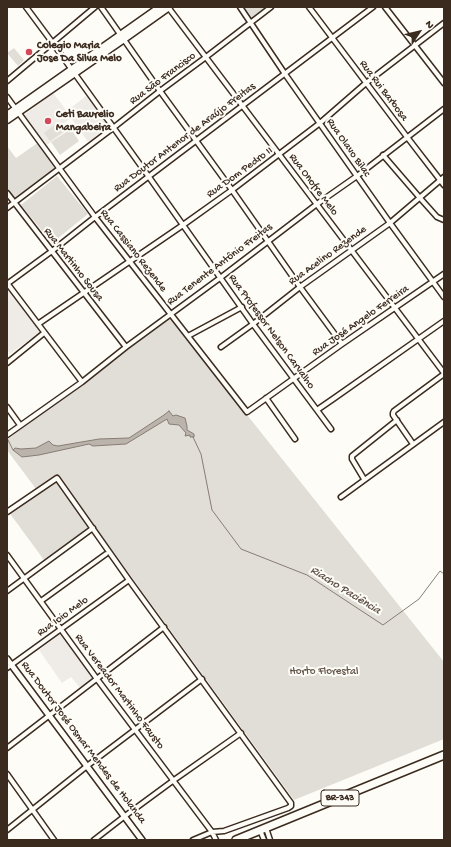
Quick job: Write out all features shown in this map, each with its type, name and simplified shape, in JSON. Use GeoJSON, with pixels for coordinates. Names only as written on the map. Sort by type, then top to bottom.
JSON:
{"type":"FeatureCollection","features":[{"type":"Feature","properties":{"kind":"highway","name":"BR-343"},"geometry":{"type":"LineString","coordinates":[[236,840],[444,755]]}},
{"type":"Feature","properties":{"kind":"main road"},"geometry":{"type":"LineString","coordinates":[[7,120],[17,111],[123,37],[160,7]]}},
{"type":"Feature","properties":{"kind":"main road"},"geometry":{"type":"LineString","coordinates":[[139,25],[168,7]]}},
{"type":"Feature","properties":{"kind":"main road"},"geometry":{"type":"LineString","coordinates":[[7,115],[17,111]]}},
{"type":"Feature","properties":{"kind":"street","name":"Rua Professor Nelson Carvalho"},"geometry":{"type":"LineString","coordinates":[[26,7],[330,429]]}},
{"type":"Feature","properties":{"kind":"street"},"geometry":{"type":"LineString","coordinates":[[7,81],[95,7]]}},
{"type":"Feature","properties":{"kind":"street"},"geometry":{"type":"LineString","coordinates":[[101,7],[342,344]]}},
{"type":"Feature","properties":{"kind":"street","name":"Rua Onofre Melo"},"geometry":{"type":"LineString","coordinates":[[168,7],[444,374]]}},
{"type":"Feature","properties":{"kind":"street","name":"Rua Olavo Bilac"},"geometry":{"type":"LineString","coordinates":[[240,7],[285,74],[444,297]]}},
{"type":"Feature","properties":{"kind":"street","name":"Rua São Francisco"},"geometry":{"type":"LineString","coordinates":[[7,208],[271,7]]}},
{"type":"Feature","properties":{"kind":"street","name":"Rua Rui Barbosa"},"geometry":{"type":"LineString","coordinates":[[309,7],[407,138],[442,179],[444,185]]}},
{"type":"Feature","properties":{"kind":"street","name":"Rua Doutor Antenor de Araújo Freitas"},"geometry":{"type":"LineString","coordinates":[[7,283],[52,251],[373,7]]}},
{"type":"Feature","properties":{"kind":"street"},"geometry":{"type":"LineString","coordinates":[[385,7],[444,83]]}},
{"type":"Feature","properties":{"kind":"street","name":"Rua Dom Pedro II"},"geometry":{"type":"LineString","coordinates":[[38,324],[183,225],[280,155],[366,84],[444,23]]}},
{"type":"Feature","properties":{"kind":"street","name":"Rua Cassiano Rezende"},"geometry":{"type":"LineString","coordinates":[[7,97],[95,217],[247,412],[249,411]]}},
{"type":"Feature","properties":{"kind":"street","name":"Rua Tenente Antônio Freitas"},"geometry":{"type":"LineString","coordinates":[[7,435],[82,382],[126,347],[317,204],[357,176],[444,109]]}},
{"type":"Feature","properties":{"kind":"street"},"geometry":{"type":"LineString","coordinates":[[384,155],[437,217],[444,220]]}},
{"type":"Feature","properties":{"kind":"street","name":"Rua Acelino Rezende"},"geometry":{"type":"LineString","coordinates":[[221,347],[300,287],[390,223],[442,179]]}},
{"type":"Feature","properties":{"kind":"street","name":"Rua Martinho Sousa"},"geometry":{"type":"LineString","coordinates":[[7,193],[126,347]]}},
{"type":"Feature","properties":{"kind":"street","name":"Rua José Angelo Ferreira"},"geometry":{"type":"LineString","coordinates":[[249,411],[394,307],[444,274]]}},
{"type":"Feature","properties":{"kind":"street"},"geometry":{"type":"LineString","coordinates":[[7,283],[82,382]]}},
{"type":"Feature","properties":{"kind":"street"},"geometry":{"type":"LineString","coordinates":[[188,336],[242,307]]}},
{"type":"Feature","properties":{"kind":"street"},"geometry":{"type":"LineString","coordinates":[[317,410],[444,321]]}},
{"type":"Feature","properties":{"kind":"street"},"geometry":{"type":"LineString","coordinates":[[7,363],[44,333]]}},
{"type":"Feature","properties":{"kind":"street"},"geometry":{"type":"LineString","coordinates":[[413,444],[393,414],[394,411],[444,374]]}},
{"type":"Feature","properties":{"kind":"street"},"geometry":{"type":"LineString","coordinates":[[266,398],[295,438]]}},
{"type":"Feature","properties":{"kind":"street"},"geometry":{"type":"LineString","coordinates":[[7,407],[20,425]]}},
{"type":"Feature","properties":{"kind":"street"},"geometry":{"type":"LineString","coordinates":[[364,479],[352,459],[352,455],[397,420]]}},
{"type":"Feature","properties":{"kind":"street"},"geometry":{"type":"LineString","coordinates":[[341,497],[444,422]]}},
{"type":"Feature","properties":{"kind":"street"},"geometry":{"type":"LineString","coordinates":[[7,512],[57,478],[292,805],[289,808],[224,831],[212,832],[193,840]]}},
{"type":"Feature","properties":{"kind":"street"},"geometry":{"type":"LineString","coordinates":[[7,591],[93,528]]}},
{"type":"Feature","properties":{"kind":"street","name":"Rua Vereador Martinho Fausto"},"geometry":{"type":"LineString","coordinates":[[7,554],[97,679],[174,780],[212,832],[216,840]]}},
{"type":"Feature","properties":{"kind":"street"},"geometry":{"type":"LineString","coordinates":[[41,601],[106,554]]}},
{"type":"Feature","properties":{"kind":"street","name":"Rua Ioio Melo"},"geometry":{"type":"LineString","coordinates":[[9,667],[129,580]]}},
{"type":"Feature","properties":{"kind":"street"},"geometry":{"type":"LineString","coordinates":[[7,748],[164,627]]}},
{"type":"Feature","properties":{"kind":"street","name":"Rua Doutor José Osmar Mendes de Holanda"},"geometry":{"type":"LineString","coordinates":[[7,659],[9,667],[49,716],[142,840]]}},
{"type":"Feature","properties":{"kind":"street"},"geometry":{"type":"LineString","coordinates":[[7,830],[87,766],[202,679]]}},
{"type":"Feature","properties":{"kind":"street"},"geometry":{"type":"LineString","coordinates":[[94,840],[124,816],[241,733]]}},
{"type":"Feature","properties":{"kind":"street"},"geometry":{"type":"LineString","coordinates":[[7,774],[54,840]]}},
{"type":"Feature","properties":{"kind":"street"},"geometry":{"type":"LineString","coordinates":[[263,829],[264,840]]}},
{"type":"Feature","properties":{"kind":"street"},"geometry":{"type":"LineString","coordinates":[[263,829],[270,840]]}},
{"type":"Feature","properties":{"kind":"shaded area"},"geometry":{"type":"Polygon","coordinates":[[[53,93],[67,111],[86,96],[108,126],[88,142],[71,118],[63,124],[67,130],[47,145],[24,115],[53,93]]]}},
{"type":"Feature","properties":{"kind":"shaded area"},"geometry":{"type":"Polygon","coordinates":[[[8,287],[40,332],[10,354],[7,350],[8,287]]]}},
{"type":"Feature","properties":{"kind":"shaded area"},"geometry":{"type":"Polygon","coordinates":[[[169,411],[173,416],[176,415],[185,418],[187,430],[194,434],[194,437],[190,437],[190,435],[185,436],[186,433],[179,425],[169,424],[167,419],[126,444],[93,446],[89,444],[39,455],[22,457],[13,450],[15,448],[36,448],[49,441],[53,445],[58,446],[99,439],[129,438],[169,411]]]}},
{"type":"Feature","properties":{"kind":"shaded area"},"geometry":{"type":"Polygon","coordinates":[[[61,634],[94,679],[81,689],[71,677],[62,683],[39,650],[61,634]]]}},
{"type":"Feature","properties":{"kind":"green space"},"geometry":{"type":"Polygon","coordinates":[[[243,7],[267,7],[251,18],[243,7]]]}},
{"type":"Feature","properties":{"kind":"green space"},"geometry":{"type":"Polygon","coordinates":[[[14,48],[24,60],[18,66],[7,53],[14,48]]]}},
{"type":"Feature","properties":{"kind":"green space"},"geometry":{"type":"Polygon","coordinates":[[[58,122],[65,131],[50,141],[44,133],[58,122]]]}},
{"type":"Feature","properties":{"kind":"green space"},"geometry":{"type":"Polygon","coordinates":[[[71,129],[79,141],[60,155],[51,142],[71,129]]]}},
{"type":"Feature","properties":{"kind":"green space"},"geometry":{"type":"Polygon","coordinates":[[[39,142],[59,170],[16,202],[7,190],[7,146],[16,158],[39,142]]]}},
{"type":"Feature","properties":{"kind":"green space"},"geometry":{"type":"Polygon","coordinates":[[[57,176],[88,214],[52,243],[21,205],[57,176]]]}},
{"type":"Feature","properties":{"kind":"green space","name":"Horto Florestal"},"geometry":{"type":"Polygon","coordinates":[[[169,317],[444,662],[444,739],[294,800],[93,524],[44,560],[8,511],[59,477],[57,475],[36,489],[7,450],[7,440],[169,317]]]}},
{"type":"Feature","properties":{"kind":"waterway","name":"Riacho Paciência"},"geometry":{"type":"LineString","coordinates":[[193,437],[201,454],[212,510],[241,549],[307,575],[383,625],[419,599],[440,571],[444,574]]}},
{"type":"Feature","properties":{"kind":"waterway","name":"Riacho Paciência"},"geometry":{"type":"LineString","coordinates":[[7,438],[13,450]]}},
{"type":"Feature","properties":{"kind":"place","name":"Colegio Maria Jose Da Silva Melo"},"geometry":{"type":"Point","coordinates":[29,52]}},
{"type":"Feature","properties":{"kind":"place","name":"Ceti Baurelio Mangabeira"},"geometry":{"type":"Point","coordinates":[48,121]}}]}
